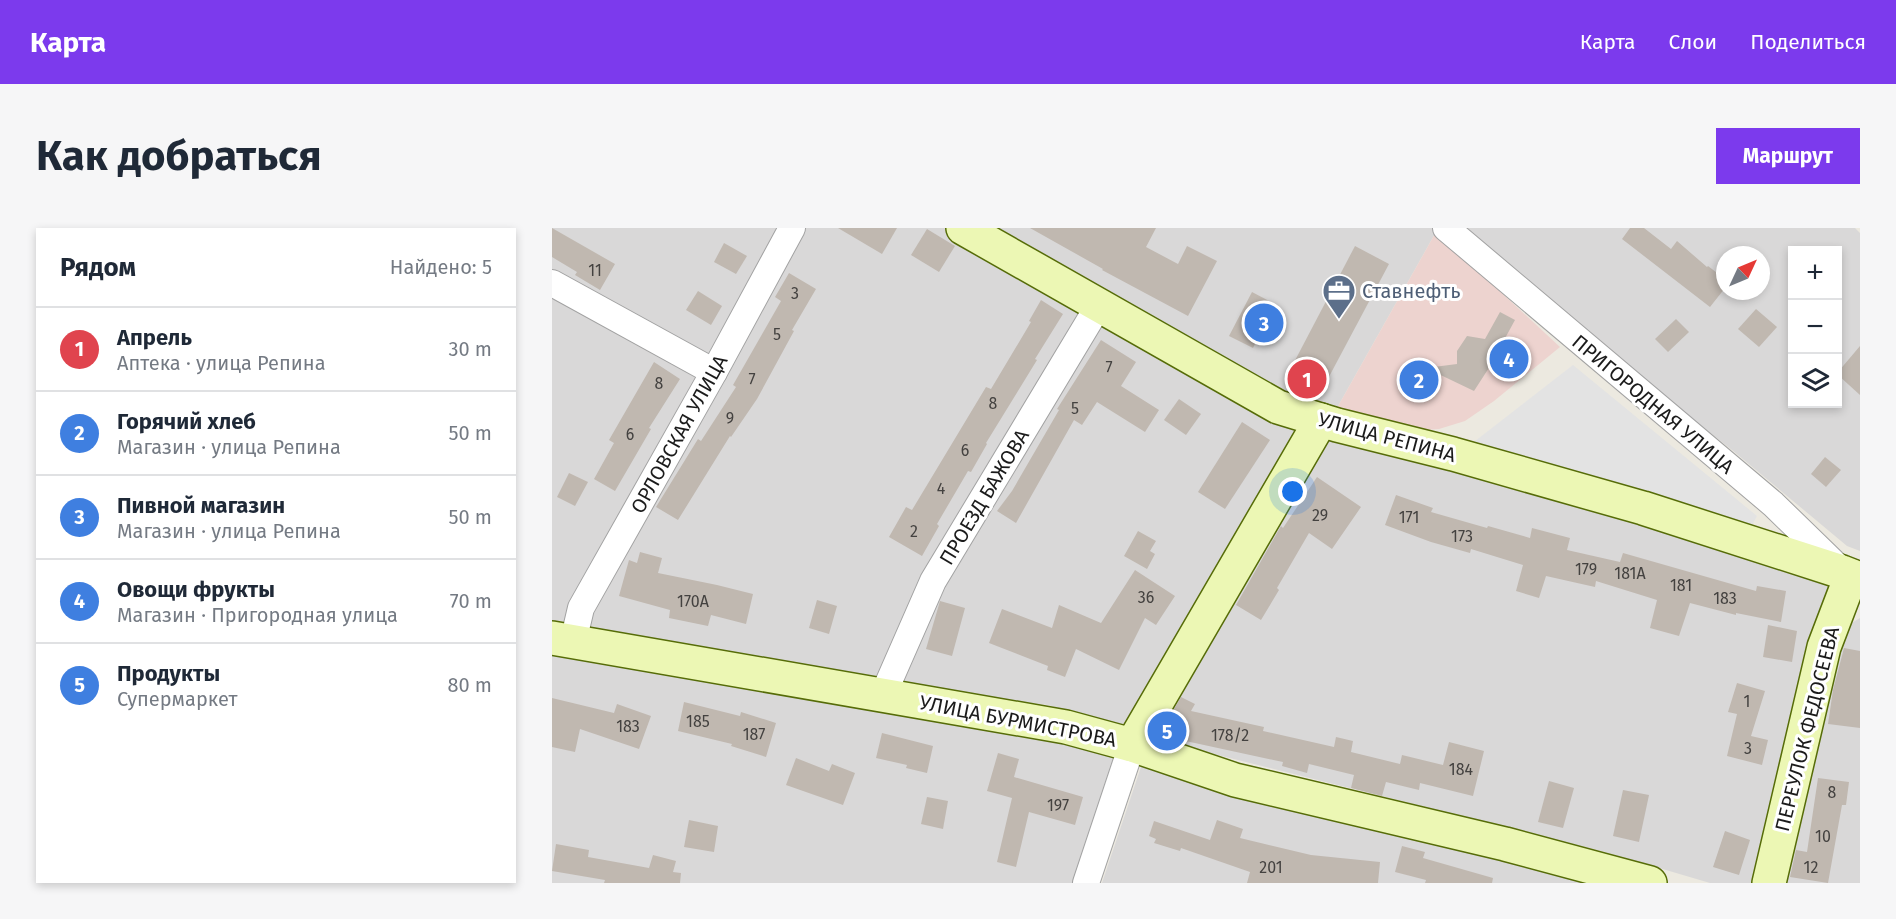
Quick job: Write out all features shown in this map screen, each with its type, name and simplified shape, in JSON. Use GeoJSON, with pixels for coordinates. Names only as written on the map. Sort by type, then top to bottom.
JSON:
{"type":"FeatureCollection","features":[{"type":"Feature","properties":{"kind":"street","name":"ОРЛОВСКАЯ УЛИЦА"},"geometry":{"type":"LineString","coordinates":[[562,640],[714,372],[792,228]]}},
{"type":"Feature","properties":{"kind":"street","name":"УЛИЦА РЕПИНА"},"geometry":{"type":"LineString","coordinates":[[963,228],[1278,407],[1643,508],[1851,576]]}},
{"type":"Feature","properties":{"kind":"street","name":"ПРИГОРОДНАЯ УЛИЦА"},"geometry":{"type":"LineString","coordinates":[[1446,228],[1773,504],[1851,576]]}},
{"type":"Feature","properties":{"kind":"street"},"geometry":{"type":"LineString","coordinates":[[552,283],[714,372]]}},
{"type":"Feature","properties":{"kind":"street","name":"ПРОЕЗД БАЖОВА"},"geometry":{"type":"LineString","coordinates":[[883,695],[933,581],[1099,305]]}},
{"type":"Feature","properties":{"kind":"street"},"geometry":{"type":"LineString","coordinates":[[1086,883],[1132,745],[1321,420]]}},
{"type":"Feature","properties":{"kind":"street","name":"ПЕРЕУЛОК ФЕДОСЕЕВА"},"geometry":{"type":"LineString","coordinates":[[1769,883],[1824,647],[1851,576]]}},
{"type":"Feature","properties":{"kind":"street","name":"УЛИЦА БУРМИСТРОВА"},"geometry":{"type":"LineString","coordinates":[[562,640],[1066,727],[1132,745],[1235,780],[1505,844],[1650,883]]}},
{"type":"Feature","properties":{"kind":"shaded area"},"geometry":{"type":"Polygon","coordinates":[[[552,228],[944,228],[1166,352],[1303,433],[1132,725],[1122,726],[1048,705],[997,699],[552,625],[552,228]]]}},
{"type":"Feature","properties":{"kind":"shaded area"},"geometry":{"type":"Polygon","coordinates":[[[995,228],[1432,228],[1436,232],[1337,408],[1286,391],[1244,370],[995,228]]]}},
{"type":"Feature","properties":{"kind":"shaded area"},"geometry":{"type":"Polygon","coordinates":[[[1463,228],[1855,228],[1860,233],[1860,551],[1847,546],[1732,450],[1606,351],[1463,228]]]}},
{"type":"Feature","properties":{"kind":"shaded area"},"geometry":{"type":"Polygon","coordinates":[[[1436,232],[1560,347],[1494,401],[1465,421],[1439,429],[1424,430],[1337,408],[1436,232]]]}},
{"type":"Feature","properties":{"kind":"shaded area"},"geometry":{"type":"Polygon","coordinates":[[[1573,365],[1757,516],[1751,527],[1470,445],[1573,365]]]}},
{"type":"Feature","properties":{"kind":"shaded area"},"geometry":{"type":"Polygon","coordinates":[[[1324,432],[1679,535],[1828,585],[1758,883],[1710,883],[1605,852],[1186,747],[1156,735],[1324,432]]]}},
{"type":"Feature","properties":{"kind":"shaded area"},"geometry":{"type":"Polygon","coordinates":[[[1860,618],[1860,883],[1781,883],[1836,641],[1850,624],[1860,618]]]}},
{"type":"Feature","properties":{"kind":"shaded area"},"geometry":{"type":"Polygon","coordinates":[[[552,648],[1120,754],[1076,883],[552,883],[552,648]]]}},
{"type":"Feature","properties":{"kind":"shaded area"},"geometry":{"type":"Polygon","coordinates":[[[1143,761],[1597,883],[1102,883],[1143,761]]]}},
{"type":"Feature","properties":{"kind":"building"},"geometry":{"type":"Polygon","coordinates":[[[552,228],[615,264],[600,290],[575,275],[577,272],[552,257],[552,228]]]}},
{"type":"Feature","properties":{"kind":"building"},"geometry":{"type":"Polygon","coordinates":[[[838,228],[897,228],[882,254],[838,228]]]}},
{"type":"Feature","properties":{"kind":"building"},"geometry":{"type":"Polygon","coordinates":[[[1030,228],[1156,228],[1146,247],[1178,264],[1187,246],[1217,261],[1188,316],[1030,228]]]}},
{"type":"Feature","properties":{"kind":"building"},"geometry":{"type":"Polygon","coordinates":[[[1630,228],[1644,228],[1671,249],[1677,241],[1716,272],[1716,299],[1710,307],[1622,239],[1630,228]]]}},
{"type":"Feature","properties":{"kind":"building"},"geometry":{"type":"Polygon","coordinates":[[[927,229],[955,246],[939,272],[911,255],[927,229]]]}},
{"type":"Feature","properties":{"kind":"building"},"geometry":{"type":"Polygon","coordinates":[[[724,243],[747,256],[736,274],[714,262],[724,243]]]}},
{"type":"Feature","properties":{"kind":"building"},"geometry":{"type":"Polygon","coordinates":[[[1355,246],[1389,264],[1323,388],[1290,370],[1355,246]]]}},
{"type":"Feature","properties":{"kind":"building"},"geometry":{"type":"Polygon","coordinates":[[[789,273],[816,289],[757,399],[730,436],[678,520],[656,507],[698,439],[701,441],[736,387],[733,385],[781,301],[775,297],[789,273]]]}},
{"type":"Feature","properties":{"kind":"building"},"geometry":{"type":"Polygon","coordinates":[[[698,291],[722,306],[711,325],[686,310],[698,291]]]}},
{"type":"Feature","properties":{"kind":"building"},"geometry":{"type":"Polygon","coordinates":[[[1252,292],[1275,304],[1253,348],[1229,336],[1252,292]]]}},
{"type":"Feature","properties":{"kind":"building"},"geometry":{"type":"Polygon","coordinates":[[[1041,300],[1063,314],[971,472],[968,471],[937,524],[939,526],[922,556],[889,537],[906,507],[912,510],[986,387],[991,389],[1031,322],[1029,321],[1041,300]]]}},
{"type":"Feature","properties":{"kind":"building"},"geometry":{"type":"Polygon","coordinates":[[[1756,309],[1777,327],[1759,347],[1738,329],[1756,309]]]}},
{"type":"Feature","properties":{"kind":"building"},"geometry":{"type":"Polygon","coordinates":[[[1500,312],[1515,320],[1503,342],[1528,347],[1525,366],[1494,360],[1474,391],[1426,368],[1457,364],[1457,351],[1467,336],[1485,339],[1500,312]]]}},
{"type":"Feature","properties":{"kind":"building"},"geometry":{"type":"Polygon","coordinates":[[[1676,319],[1689,332],[1668,352],[1655,339],[1676,319]]]}},
{"type":"Feature","properties":{"kind":"building"},"geometry":{"type":"Polygon","coordinates":[[[1101,340],[1136,362],[1121,386],[1159,410],[1145,432],[1097,402],[1082,425],[1074,420],[1016,523],[997,511],[1012,491],[1059,410],[1057,409],[1101,340]]]}},
{"type":"Feature","properties":{"kind":"building"},"geometry":{"type":"Polygon","coordinates":[[[1860,346],[1860,395],[1842,379],[1842,367],[1860,346]]]}},
{"type":"Feature","properties":{"kind":"building"},"geometry":{"type":"Polygon","coordinates":[[[654,362],[680,379],[649,428],[651,429],[615,491],[594,479],[614,443],[609,440],[654,362]]]}},
{"type":"Feature","properties":{"kind":"building"},"geometry":{"type":"Polygon","coordinates":[[[1179,399],[1201,414],[1186,435],[1164,420],[1179,399]]]}},
{"type":"Feature","properties":{"kind":"building"},"geometry":{"type":"Polygon","coordinates":[[[1242,422],[1270,440],[1225,509],[1198,492],[1242,422]]]}},
{"type":"Feature","properties":{"kind":"building"},"geometry":{"type":"Polygon","coordinates":[[[1825,457],[1841,470],[1826,487],[1811,474],[1825,457]]]}},
{"type":"Feature","properties":{"kind":"building"},"geometry":{"type":"Polygon","coordinates":[[[569,473],[588,482],[575,506],[557,497],[569,473]]]}},
{"type":"Feature","properties":{"kind":"building"},"geometry":{"type":"Polygon","coordinates":[[[1317,477],[1361,507],[1332,549],[1309,533],[1261,620],[1236,605],[1281,526],[1283,528],[1317,477]]]}},
{"type":"Feature","properties":{"kind":"building"},"geometry":{"type":"Polygon","coordinates":[[[1396,495],[1433,508],[1431,512],[1487,528],[1488,526],[1530,538],[1532,528],[1570,538],[1567,550],[1620,562],[1623,553],[1756,591],[1757,586],[1786,591],[1781,622],[1736,613],[1736,615],[1690,603],[1679,636],[1650,628],[1657,600],[1596,581],[1595,587],[1546,576],[1539,598],[1516,591],[1523,565],[1471,549],[1470,553],[1431,542],[1385,525],[1396,495]]]}},
{"type":"Feature","properties":{"kind":"building"},"geometry":{"type":"Polygon","coordinates":[[[1138,531],[1156,541],[1150,551],[1155,554],[1147,569],[1124,556],[1138,531]]]}},
{"type":"Feature","properties":{"kind":"building"},"geometry":{"type":"Polygon","coordinates":[[[640,552],[662,558],[658,573],[753,594],[746,624],[711,615],[708,626],[669,618],[670,610],[619,596],[629,560],[637,563],[640,552]]]}},
{"type":"Feature","properties":{"kind":"building"},"geometry":{"type":"Polygon","coordinates":[[[1135,570],[1175,596],[1156,625],[1145,618],[1119,670],[1076,649],[1065,677],[1047,670],[1048,666],[989,643],[1002,609],[1052,628],[1059,605],[1101,623],[1135,570]]]}},
{"type":"Feature","properties":{"kind":"building"},"geometry":{"type":"Polygon","coordinates":[[[817,600],[837,606],[829,634],[809,628],[817,600]]]}},
{"type":"Feature","properties":{"kind":"building"},"geometry":{"type":"Polygon","coordinates":[[[940,601],[965,608],[952,656],[926,649],[940,601]]]}},
{"type":"Feature","properties":{"kind":"building"},"geometry":{"type":"Polygon","coordinates":[[[1768,625],[1797,631],[1792,662],[1763,657],[1768,625]]]}},
{"type":"Feature","properties":{"kind":"building"},"geometry":{"type":"Polygon","coordinates":[[[1844,648],[1860,651],[1860,728],[1828,724],[1833,690],[1844,648]]]}},
{"type":"Feature","properties":{"kind":"building"},"geometry":{"type":"Polygon","coordinates":[[[1737,683],[1765,691],[1751,736],[1768,740],[1762,765],[1727,756],[1737,714],[1728,712],[1737,683]]]}},
{"type":"Feature","properties":{"kind":"building"},"geometry":{"type":"Polygon","coordinates":[[[1181,697],[1195,704],[1191,711],[1264,727],[1263,731],[1334,747],[1336,737],[1353,741],[1351,752],[1400,764],[1402,755],[1443,765],[1449,742],[1484,751],[1473,796],[1420,783],[1419,790],[1386,782],[1382,796],[1351,788],[1354,775],[1309,764],[1307,773],[1282,766],[1283,762],[1181,740],[1162,730],[1181,697]]]}},
{"type":"Feature","properties":{"kind":"building"},"geometry":{"type":"Polygon","coordinates":[[[552,698],[614,713],[617,704],[651,716],[639,749],[580,729],[575,752],[552,747],[552,698]]]}},
{"type":"Feature","properties":{"kind":"building"},"geometry":{"type":"Polygon","coordinates":[[[684,702],[740,716],[741,712],[776,723],[766,757],[731,746],[732,744],[678,731],[684,702]]]}},
{"type":"Feature","properties":{"kind":"building"},"geometry":{"type":"Polygon","coordinates":[[[882,733],[933,746],[927,773],[906,768],[907,765],[876,758],[882,733]]]}},
{"type":"Feature","properties":{"kind":"building"},"geometry":{"type":"Polygon","coordinates":[[[998,753],[1019,759],[1014,777],[1083,797],[1075,825],[1029,812],[1016,867],[997,862],[1012,798],[987,791],[998,753]]]}},
{"type":"Feature","properties":{"kind":"building"},"geometry":{"type":"Polygon","coordinates":[[[796,758],[829,771],[832,764],[855,773],[843,805],[786,785],[796,758]]]}},
{"type":"Feature","properties":{"kind":"building"},"geometry":{"type":"Polygon","coordinates":[[[1818,778],[1849,782],[1846,805],[1842,805],[1828,883],[1790,877],[1796,850],[1807,852],[1818,778]]]}},
{"type":"Feature","properties":{"kind":"building"},"geometry":{"type":"Polygon","coordinates":[[[1549,781],[1574,788],[1563,828],[1538,822],[1549,781]]]}},
{"type":"Feature","properties":{"kind":"building"},"geometry":{"type":"Polygon","coordinates":[[[1623,790],[1649,795],[1639,842],[1613,836],[1623,790]]]}},
{"type":"Feature","properties":{"kind":"building"},"geometry":{"type":"Polygon","coordinates":[[[927,797],[948,801],[943,829],[921,824],[927,797]]]}},
{"type":"Feature","properties":{"kind":"building"},"geometry":{"type":"Polygon","coordinates":[[[689,820],[718,826],[714,852],[684,847],[689,820]]]}},
{"type":"Feature","properties":{"kind":"building"},"geometry":{"type":"Polygon","coordinates":[[[1217,820],[1243,829],[1240,838],[1311,855],[1380,862],[1378,883],[1247,883],[1250,872],[1181,848],[1180,851],[1154,843],[1156,839],[1149,836],[1154,821],[1210,840],[1217,820]]]}},
{"type":"Feature","properties":{"kind":"building"},"geometry":{"type":"Polygon","coordinates":[[[1725,831],[1750,840],[1739,875],[1713,867],[1725,831]]]}},
{"type":"Feature","properties":{"kind":"building"},"geometry":{"type":"Polygon","coordinates":[[[556,844],[589,850],[588,857],[649,868],[653,855],[676,861],[673,872],[681,873],[680,883],[604,883],[605,880],[552,871],[556,844]]]}},
{"type":"Feature","properties":{"kind":"building"},"geometry":{"type":"Polygon","coordinates":[[[1402,846],[1425,852],[1423,858],[1493,878],[1492,883],[1425,883],[1426,880],[1395,872],[1402,846]]]}},
{"type":"Feature","properties":{"kind":"place","name":"Ставнефть"},"geometry":{"type":"Point","coordinates":[1339,320]}},
{"type":"Feature","properties":{"kind":"place","name":"Пивной магазин"},"geometry":{"type":"Point","coordinates":[1264,323]}},
{"type":"Feature","properties":{"kind":"place","name":"Овощи фрукты"},"geometry":{"type":"Point","coordinates":[1509,359]}},
{"type":"Feature","properties":{"kind":"place","name":"Апрель"},"geometry":{"type":"Point","coordinates":[1307,379]}},
{"type":"Feature","properties":{"kind":"place","name":"Горячий хлеб"},"geometry":{"type":"Point","coordinates":[1419,380]}},
{"type":"Feature","properties":{"kind":"place","name":"Продукты"},"geometry":{"type":"Point","coordinates":[1167,731]}}]}
